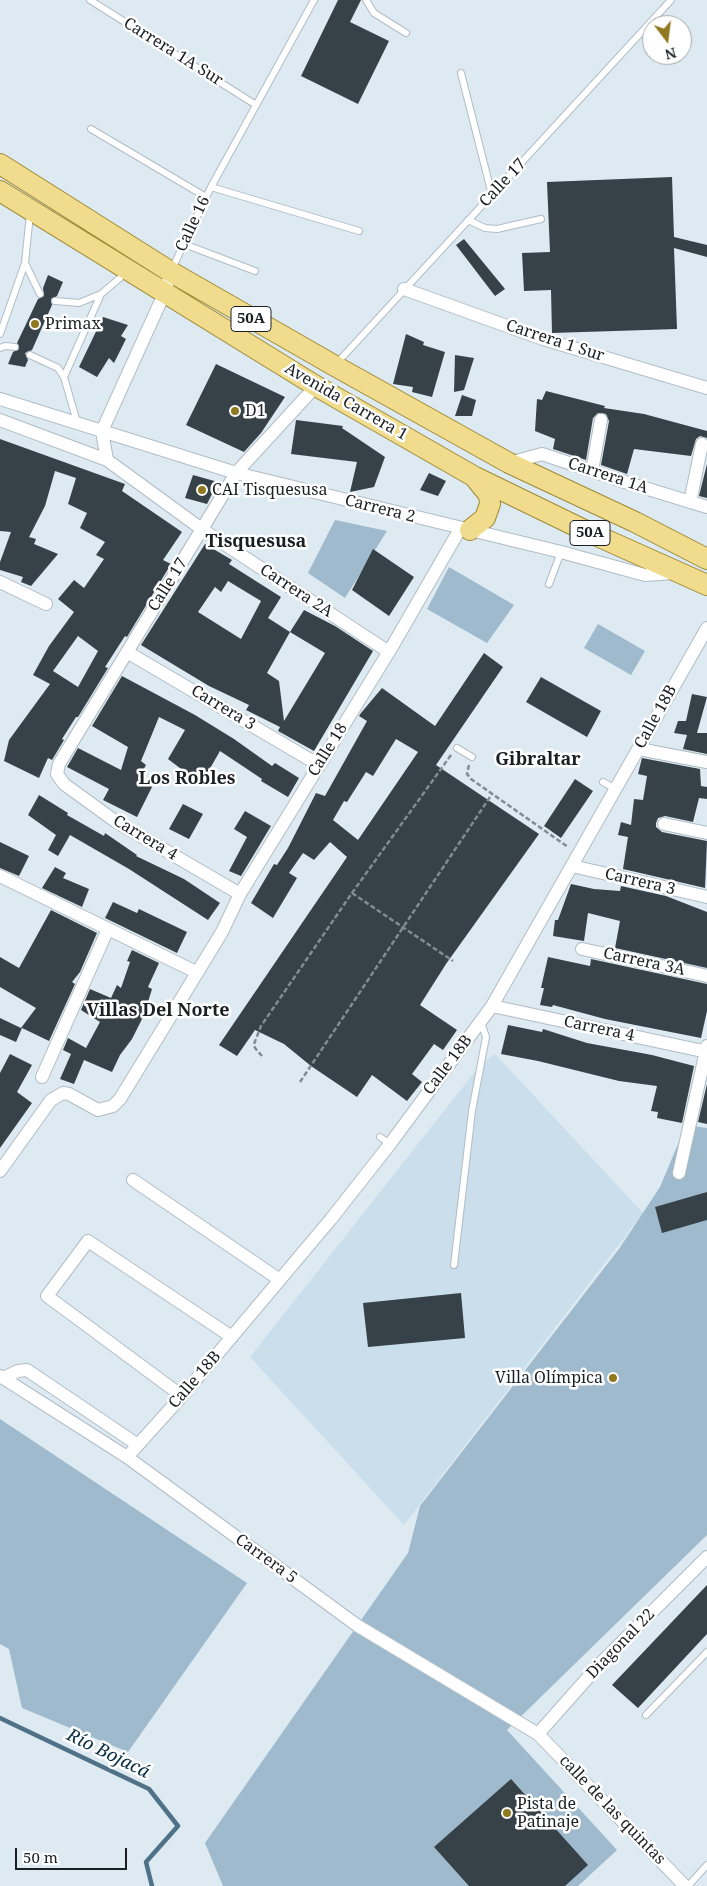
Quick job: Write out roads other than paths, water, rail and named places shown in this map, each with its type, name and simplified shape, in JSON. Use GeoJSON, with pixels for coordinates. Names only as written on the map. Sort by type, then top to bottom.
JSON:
{"type":"FeatureCollection","features":[{"type":"Feature","properties":{"kind":"main road","name":"Avenida Carrera 1"},"geometry":{"type":"LineString","coordinates":[[0,164],[171,272],[335,366],[509,463],[606,508],[707,559]]}},
{"type":"Feature","properties":{"kind":"main road","name":"Avenida Carrera 1"},"geometry":{"type":"LineString","coordinates":[[0,191],[164,294],[316,386],[475,477],[677,573],[707,585]]}},
{"type":"Feature","properties":{"kind":"main road"},"geometry":{"type":"LineString","coordinates":[[465,530],[485,518],[490,504],[490,495],[475,477]]}},
{"type":"Feature","properties":{"kind":"main road"},"geometry":{"type":"LineString","coordinates":[[543,509],[594,527],[603,527],[610,520],[606,508]]}},
{"type":"Feature","properties":{"kind":"main road"},"geometry":{"type":"LineString","coordinates":[[677,573],[707,567]]}},
{"type":"Feature","properties":{"kind":"street","name":"Calle 16"},"geometry":{"type":"LineString","coordinates":[[102,431],[164,294],[171,272]]}},
{"type":"Feature","properties":{"kind":"street","name":"Carrera 1 Sur"},"geometry":{"type":"LineString","coordinates":[[404,289],[543,338],[707,388]]}},
{"type":"Feature","properties":{"kind":"street","name":"Calle 17"},"geometry":{"type":"LineString","coordinates":[[57,774],[59,764],[236,473],[316,386]]}},
{"type":"Feature","properties":{"kind":"street","name":"Carrera 2"},"geometry":{"type":"LineString","coordinates":[[0,399],[236,473],[561,552],[645,575],[677,573]]}},
{"type":"Feature","properties":{"kind":"street"},"geometry":{"type":"LineString","coordinates":[[0,420],[107,460]]}},
{"type":"Feature","properties":{"kind":"street"},"geometry":{"type":"LineString","coordinates":[[592,471],[601,420]]}},
{"type":"Feature","properties":{"kind":"street"},"geometry":{"type":"LineString","coordinates":[[102,431],[107,460]]}},
{"type":"Feature","properties":{"kind":"street"},"geometry":{"type":"LineString","coordinates":[[690,502],[702,444]]}},
{"type":"Feature","properties":{"kind":"street","name":"Carrera 1A"},"geometry":{"type":"LineString","coordinates":[[509,463],[542,454],[707,507]]}},
{"type":"Feature","properties":{"kind":"street","name":"Carrera 2A"},"geometry":{"type":"LineString","coordinates":[[107,460],[203,530],[389,652]]}},
{"type":"Feature","properties":{"kind":"street","name":"Calle 18"},"geometry":{"type":"LineString","coordinates":[[0,1171],[52,1100],[63,1093],[98,1110],[113,1106],[120,1099],[222,932],[240,894],[465,530]]}},
{"type":"Feature","properties":{"kind":"street"},"geometry":{"type":"LineString","coordinates":[[0,582],[46,604]]}},
{"type":"Feature","properties":{"kind":"street","name":"Calle 18B"},"geometry":{"type":"LineString","coordinates":[[127,1457],[182,1396],[280,1280],[385,1140],[492,1006],[707,628]]}},
{"type":"Feature","properties":{"kind":"street","name":"Carrera 3"},"geometry":{"type":"LineString","coordinates":[[127,652],[319,765]]}},
{"type":"Feature","properties":{"kind":"street"},"geometry":{"type":"LineString","coordinates":[[639,749],[707,762]]}},
{"type":"Feature","properties":{"kind":"street","name":"Carrera 4"},"geometry":{"type":"LineString","coordinates":[[57,774],[64,784],[116,821],[240,894]]}},
{"type":"Feature","properties":{"kind":"street"},"geometry":{"type":"LineString","coordinates":[[664,824],[707,833]]}},
{"type":"Feature","properties":{"kind":"street","name":"Carrera 3"},"geometry":{"type":"LineString","coordinates":[[572,866],[707,897]]}},
{"type":"Feature","properties":{"kind":"street"},"geometry":{"type":"LineString","coordinates":[[0,876],[196,972]]}},
{"type":"Feature","properties":{"kind":"street"},"geometry":{"type":"LineString","coordinates":[[42,1077],[108,929]]}},
{"type":"Feature","properties":{"kind":"street","name":"Carrera 3A"},"geometry":{"type":"LineString","coordinates":[[582,949],[707,976]]}},
{"type":"Feature","properties":{"kind":"street","name":"Carrera 4"},"geometry":{"type":"LineString","coordinates":[[492,1006],[706,1050]]}},
{"type":"Feature","properties":{"kind":"street"},"geometry":{"type":"LineString","coordinates":[[679,1173],[706,1050]]}},
{"type":"Feature","properties":{"kind":"street"},"geometry":{"type":"LineString","coordinates":[[133,1180],[280,1280]]}},
{"type":"Feature","properties":{"kind":"street"},"geometry":{"type":"LineString","coordinates":[[182,1396],[47,1296],[88,1241],[232,1337]]}},
{"type":"Feature","properties":{"kind":"street"},"geometry":{"type":"LineString","coordinates":[[1,1377],[27,1370],[138,1445]]}},
{"type":"Feature","properties":{"kind":"street","name":"Carrera 5"},"geometry":{"type":"LineString","coordinates":[[1,1377],[127,1457],[358,1626],[538,1734]]}},
{"type":"Feature","properties":{"kind":"street","name":"Diagonal 22"},"geometry":{"type":"LineString","coordinates":[[538,1734],[599,1665],[707,1557]]}},
{"type":"Feature","properties":{"kind":"street","name":"calle de las quintas"},"geometry":{"type":"LineString","coordinates":[[538,1734],[686,1886]]}},
{"type":"Feature","properties":{"kind":"lane","name":"Carrera 1A Sur"},"geometry":{"type":"LineString","coordinates":[[90,0],[256,105]]}},
{"type":"Feature","properties":{"kind":"lane","name":"Calle 16"},"geometry":{"type":"LineString","coordinates":[[171,272],[211,187],[314,0]]}},
{"type":"Feature","properties":{"kind":"lane"},"geometry":{"type":"LineString","coordinates":[[366,0],[374,13],[406,33]]}},
{"type":"Feature","properties":{"kind":"lane","name":"Calle 17"},"geometry":{"type":"LineString","coordinates":[[335,366],[404,289],[664,10],[671,0]]}},
{"type":"Feature","properties":{"kind":"lane"},"geometry":{"type":"LineString","coordinates":[[461,73],[492,195]]}},
{"type":"Feature","properties":{"kind":"lane"},"geometry":{"type":"LineString","coordinates":[[91,129],[206,197]]}},
{"type":"Feature","properties":{"kind":"lane"},"geometry":{"type":"LineString","coordinates":[[211,187],[359,231]]}},
{"type":"Feature","properties":{"kind":"lane"},"geometry":{"type":"LineString","coordinates":[[0,334],[25,263],[30,210]]}},
{"type":"Feature","properties":{"kind":"lane"},"geometry":{"type":"LineString","coordinates":[[468,220],[485,228],[497,229],[541,220]]}},
{"type":"Feature","properties":{"kind":"lane"},"geometry":{"type":"LineString","coordinates":[[184,244],[255,272]]}},
{"type":"Feature","properties":{"kind":"lane"},"geometry":{"type":"LineString","coordinates":[[25,263],[40,294]]}},
{"type":"Feature","properties":{"kind":"lane"},"geometry":{"type":"LineString","coordinates":[[55,301],[79,303],[100,294],[128,271]]}},
{"type":"Feature","properties":{"kind":"lane"},"geometry":{"type":"LineString","coordinates":[[64,377],[100,294]]}},
{"type":"Feature","properties":{"kind":"lane"},"geometry":{"type":"LineString","coordinates":[[0,348],[5,346],[15,348]]}},
{"type":"Feature","properties":{"kind":"lane"},"geometry":{"type":"LineString","coordinates":[[30,355],[58,368],[64,377],[78,424]]}},
{"type":"Feature","properties":{"kind":"lane"},"geometry":{"type":"LineString","coordinates":[[549,584],[561,552]]}},
{"type":"Feature","properties":{"kind":"lane"},"geometry":{"type":"LineString","coordinates":[[457,748],[472,757]]}},
{"type":"Feature","properties":{"kind":"lane"},"geometry":{"type":"LineString","coordinates":[[603,782],[616,789]]}},
{"type":"Feature","properties":{"kind":"lane"},"geometry":{"type":"LineString","coordinates":[[454,1264],[472,1110],[486,1037],[481,1021]]}},
{"type":"Feature","properties":{"kind":"lane"},"geometry":{"type":"LineString","coordinates":[[646,1715],[707,1652]]}},
{"type":"Feature","properties":{"kind":"lane"},"geometry":{"type":"LineString","coordinates":[[686,1886],[707,1865]]}},
{"type":"Feature","properties":{"kind":"waterway","name":"Río Bojacá"},"geometry":{"type":"LineString","coordinates":[[0,1718],[149,1789],[178,1826],[146,1862],[152,1886]]}},
{"type":"Feature","properties":{"kind":"place","name":"Primax"},"geometry":{"type":"Point","coordinates":[35,324]}},
{"type":"Feature","properties":{"kind":"place","name":"D1"},"geometry":{"type":"Point","coordinates":[235,411]}},
{"type":"Feature","properties":{"kind":"place","name":"CAI Tisquesusa"},"geometry":{"type":"Point","coordinates":[202,490]}},
{"type":"Feature","properties":{"kind":"place","name":"Villa Olímpica"},"geometry":{"type":"Point","coordinates":[613,1378]}},
{"type":"Feature","properties":{"kind":"place","name":"Pista de Patinaje"},"geometry":{"type":"Point","coordinates":[507,1813]}},
{"type":"Feature","properties":{"kind":"district","name":"Tisquesusa"},"geometry":{"type":"Point","coordinates":[256,542]}},
{"type":"Feature","properties":{"kind":"district","name":"Gibraltar"},"geometry":{"type":"Point","coordinates":[538,760]}},
{"type":"Feature","properties":{"kind":"district","name":"Los Robles"},"geometry":{"type":"Point","coordinates":[187,779]}},
{"type":"Feature","properties":{"kind":"district","name":"Villas Del Norte"},"geometry":{"type":"Point","coordinates":[158,1011]}}]}
